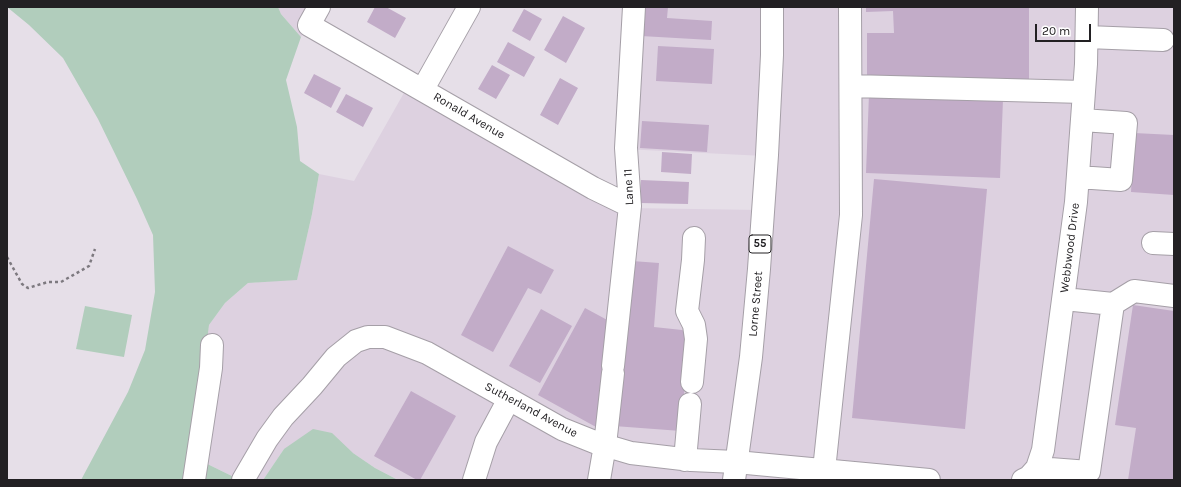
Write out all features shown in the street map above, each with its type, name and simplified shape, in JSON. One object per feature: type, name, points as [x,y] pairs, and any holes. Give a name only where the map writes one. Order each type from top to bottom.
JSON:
[{"type":"street","points":[[423,89],[469,7]]},
{"type":"street","name":"Lane 11","points":[[599,480],[605,445],[630,206],[626,148],[634,7]]},
{"type":"street","name":"Lorne Street","points":[[735,471],[751,357],[759,269],[772,55],[772,7]]},
{"type":"street","points":[[824,470],[851,215],[850,7]]},
{"type":"street","name":"Webbwood Drive","points":[[1030,474],[1043,450],[1076,202],[1084,92],[1087,7]]},
{"type":"street","name":"Ronald Avenue","points":[[314,16],[423,89],[593,188],[630,206]]},
{"type":"street","points":[[1087,37],[1163,40]]},
{"type":"street","points":[[851,86],[1084,92]]},
{"type":"street","points":[[1078,177],[1121,180],[1126,123],[1082,120]]},
{"type":"street","points":[[692,382],[696,339],[694,325],[687,311],[694,238]]},
{"type":"street","points":[[1064,299],[1114,304],[1134,290],[1174,296]]},
{"type":"street","points":[[1030,474],[1093,476],[1114,304]]},
{"type":"street","name":"Sutherland Avenue","points":[[243,480],[266,439],[283,417],[312,386],[336,357],[356,341],[368,338],[385,337],[427,353],[562,429],[631,453],[685,460],[735,471]]},
{"type":"street","points":[[194,480],[211,368],[212,345]]},
{"type":"street","points":[[474,480],[486,442],[509,399]]},
{"type":"street","points":[[685,460],[690,404]]},
{"type":"street","points":[[735,471],[824,470],[929,480]]},
{"type":"path","points":[[7,257],[22,284],[28,288],[48,282],[61,282],[89,266],[95,249]]},
{"type":"shaded area","points":[[278,7],[318,7],[301,37],[281,14]]},
{"type":"shaded area","points":[[632,7],[1174,7],[1174,480],[398,480],[375,468],[353,453],[284,449],[263,480],[240,480],[193,457],[209,325],[225,303],[248,283],[297,279],[312,214],[319,174],[354,181],[409,84],[628,208],[760,210],[764,156],[624,149]]},
{"type":"green space","points":[[7,7],[278,7],[281,14],[301,37],[286,80],[297,127],[300,161],[319,174],[312,214],[297,280],[248,283],[225,303],[209,325],[193,457],[240,480],[81,480],[128,392],[145,350],[155,292],[153,235],[98,119],[63,58],[29,25]]},
{"type":"green space","points":[[85,306],[132,315],[124,357],[76,349]]},
{"type":"green space","points":[[313,429],[332,433],[353,453],[375,468],[398,480],[263,480],[284,449]]},
{"type":"building","points":[[375,7],[386,7],[406,18],[395,38],[367,22]]},
{"type":"building","points":[[643,7],[668,7],[667,18],[712,21],[711,40],[641,36]]},
{"type":"building","points":[[866,7],[1029,7],[1029,82],[867,82],[867,33],[894,33],[893,11],[866,12]]},
{"type":"building","points":[[524,9],[542,19],[530,41],[512,31]]},
{"type":"building","points":[[563,16],[585,28],[566,63],[544,50]]},
{"type":"building","points":[[508,42],[535,57],[524,77],[497,62]]},
{"type":"building","points":[[658,46],[714,49],[712,84],[656,81]]},
{"type":"building","points":[[492,65],[510,75],[496,99],[478,89]]},
{"type":"building","points":[[314,74],[341,88],[331,108],[304,93]]},
{"type":"building","points":[[560,78],[578,88],[558,125],[540,115]]},
{"type":"building","points":[[346,94],[373,108],[363,127],[336,112]]},
{"type":"building","points":[[869,94],[1003,99],[1000,178],[866,173]]},
{"type":"building","points":[[642,121],[709,125],[707,152],[640,148]]},
{"type":"building","points":[[1134,133],[1174,135],[1174,195],[1131,192]]},
{"type":"building","points":[[662,152],[692,154],[691,174],[661,172]]},
{"type":"building","points":[[874,179],[987,189],[965,429],[852,418]]},
{"type":"building","points":[[641,180],[689,182],[688,204],[640,203]]},
{"type":"building","points":[[508,246],[554,270],[541,294],[528,288],[493,352],[461,335]]},
{"type":"building","points":[[632,261],[659,263],[654,327],[682,330],[687,333],[681,431],[614,426],[596,427],[538,395],[585,308],[611,322]]},
{"type":"building","points":[[1133,305],[1174,311],[1174,480],[1128,480],[1136,428],[1115,425]]},
{"type":"building","points":[[541,309],[572,326],[540,383],[509,366]]},
{"type":"building","points":[[411,391],[456,416],[420,480],[417,480],[374,456]]}]
